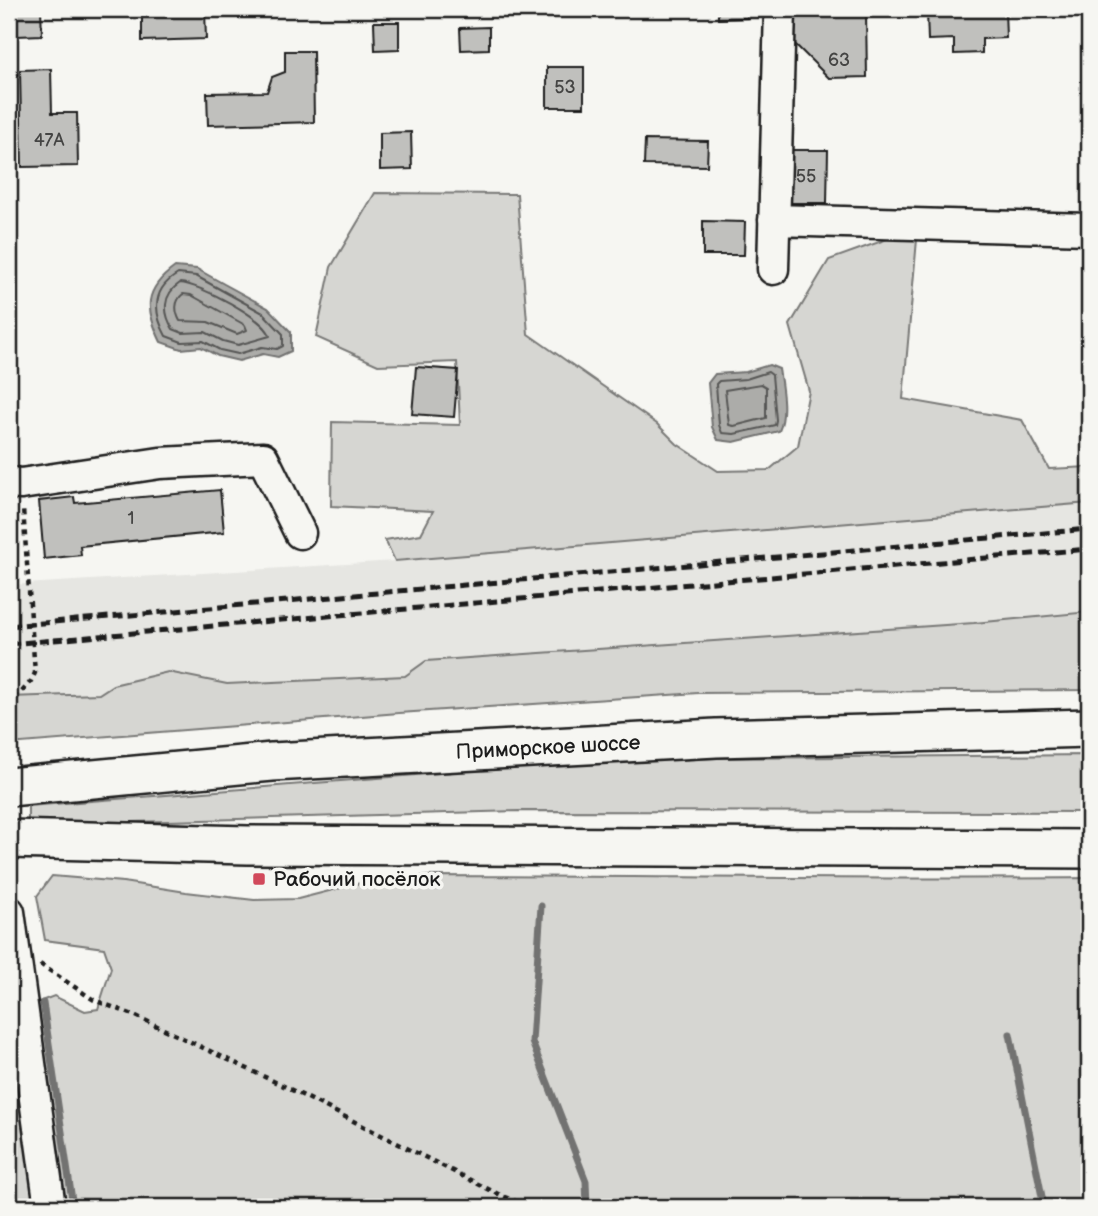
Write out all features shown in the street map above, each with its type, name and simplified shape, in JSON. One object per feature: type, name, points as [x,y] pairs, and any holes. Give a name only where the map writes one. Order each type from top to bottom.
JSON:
[{"type":"main road","name":"Приморское шоссе","points":[[9,788],[285,761],[716,738],[1089,729]]},
{"type":"main road","points":[[9,839],[248,845],[1089,849]]},
{"type":"street","points":[[773,268],[780,9]]},
{"type":"street","points":[[774,220],[1089,229]]},
{"type":"street","points":[[15,484],[160,463],[263,458],[300,533]]},
{"type":"street","points":[[9,912],[50,1207]]},
{"type":"path","points":[[9,707],[31,681],[34,673],[15,484]]},
{"type":"path","points":[[14,945],[94,1000],[136,1016],[502,1196],[531,1207]]},
{"type":"shaded area","points":[[375,193],[517,194],[528,334],[657,424],[677,444],[718,471],[769,470],[798,446],[809,391],[790,325],[829,260],[918,228],[903,399],[1022,420],[1049,469],[1089,467],[1089,503],[395,561],[385,540],[421,534],[433,511],[331,506],[332,422],[460,425],[457,362],[378,365],[316,337],[331,267]]},
{"type":"shaded area","points":[[1089,486],[1089,612],[974,623],[426,661],[405,676],[227,684],[168,672],[113,685],[100,694],[9,697],[9,585],[395,561],[437,520]]},
{"type":"shaded area","points":[[1089,612],[1089,690],[698,693],[399,713],[9,744],[9,697],[99,694],[113,685],[168,672],[227,684],[405,676],[426,661],[974,623]]},
{"type":"shaded area","points":[[1089,755],[1089,812],[519,811],[28,825],[28,806],[516,767],[717,758]]},
{"type":"shaded area","points":[[52,876],[123,882],[254,900],[298,899],[376,879],[416,876],[1089,878],[1089,1207],[64,1207],[36,1003],[54,996],[85,1011],[98,1009],[111,968],[104,948],[45,940],[37,896]]},
{"type":"shaded area","points":[[9,974],[40,1207],[9,1207]]},
{"type":"water","points":[[175,267],[197,269],[268,308],[291,332],[291,351],[278,357],[263,354],[239,361],[218,356],[201,347],[181,349],[161,342],[152,320],[150,301],[157,284]]},
{"type":"water","points":[[769,365],[779,369],[783,409],[779,431],[734,442],[718,440],[712,427],[708,383],[715,374],[746,372]]},
{"type":"building","points":[[16,9],[41,9],[42,35],[17,36]]},
{"type":"building","points":[[718,9],[747,9],[747,18],[718,19]]},
{"type":"building","points":[[953,9],[1005,10],[1006,38],[982,39],[982,53],[954,54],[954,39],[928,40],[927,12]]},
{"type":"building","points":[[205,11],[206,39],[142,41],[142,12]]},
{"type":"building","points":[[866,14],[867,77],[829,78],[794,43],[794,15]]},
{"type":"building","points":[[374,22],[399,22],[399,49],[375,50]]},
{"type":"building","points":[[489,27],[489,49],[461,50],[460,28]]},
{"type":"building","points":[[285,51],[313,51],[314,122],[208,125],[207,93],[267,92],[272,77],[285,72]]},
{"type":"building","points":[[547,67],[584,67],[584,107],[547,107]]},
{"type":"building","points":[[51,69],[52,113],[77,113],[78,166],[22,167],[20,70]]},
{"type":"building","points":[[411,132],[412,169],[380,170],[380,133]]},
{"type":"building","points":[[645,140],[708,141],[707,166],[644,165]]},
{"type":"building","points":[[786,150],[828,150],[827,203],[785,203]]},
{"type":"building","points":[[703,221],[745,222],[744,255],[703,255]]},
{"type":"building","points":[[416,367],[458,370],[454,417],[412,414]]},
{"type":"building","points":[[220,490],[224,532],[80,546],[81,555],[44,559],[39,501],[74,497],[75,503]]},
{"type":"waterway","points":[[541,906],[532,1042],[586,1181],[587,1207]]},
{"type":"waterway","points":[[43,1003],[73,1207]]},
{"type":"waterway","points":[[1010,1034],[1044,1207]]},
{"type":"railway","points":[[9,626],[1089,529]]},
{"type":"railway","points":[[9,644],[1089,549]]},
{"type":"place","name":"Рабочий посёлок","points":[[259,879]]}]
